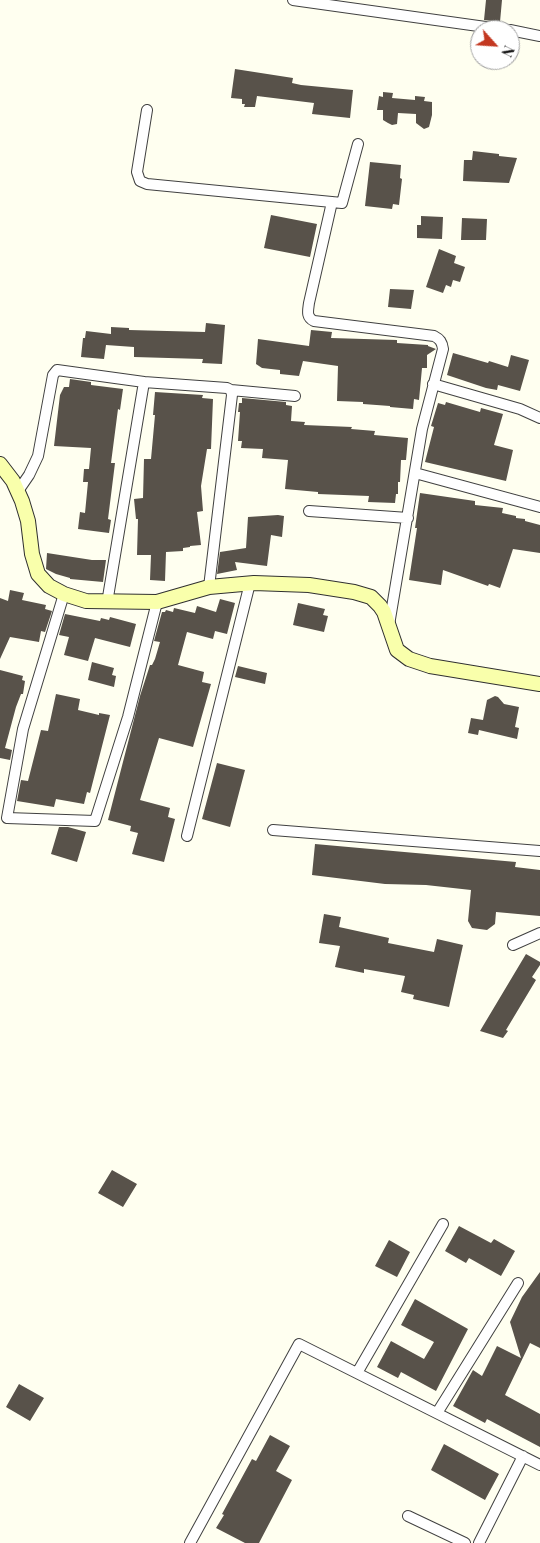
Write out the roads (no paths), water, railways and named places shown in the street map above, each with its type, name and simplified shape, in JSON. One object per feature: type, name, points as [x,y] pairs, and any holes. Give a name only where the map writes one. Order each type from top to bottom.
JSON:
[{"type":"street","points":[[294,0],[470,25]]},
{"type":"street","points":[[520,32],[540,36]]},
{"type":"street","points":[[147,110],[137,172],[138,179],[143,183],[152,185],[342,203],[358,144]]},
{"type":"street","points":[[332,202],[309,303],[308,316],[314,321],[434,336],[439,339],[443,349],[422,429],[389,627]]},
{"type":"street","points":[[18,491],[30,475],[38,456],[55,372],[62,370],[144,382],[227,388],[231,390],[295,396]]},
{"type":"street","points":[[107,603],[144,382]]},
{"type":"street","points":[[433,384],[520,409],[540,418]]},
{"type":"street","points":[[209,587],[232,395],[231,390]]},
{"type":"street","points":[[0,464],[13,481],[26,511],[32,554],[38,574],[49,586],[64,594],[86,601],[107,603],[157,602],[209,587],[250,583],[309,585],[365,595],[380,606],[397,650],[409,659],[430,666],[540,684]]},
{"type":"street","points":[[415,473],[540,507]]},
{"type":"street","points":[[309,511],[408,518]]},
{"type":"street","points":[[187,836],[250,583]]},
{"type":"street","points":[[64,594],[24,729],[7,818],[95,821],[128,717],[157,602]]},
{"type":"street","points":[[274,830],[540,850]]},
{"type":"street","points":[[513,945],[540,934]]},
{"type":"street","points":[[357,1373],[443,1224]]},
{"type":"street","points":[[437,1413],[518,1283]]},
{"type":"street","points":[[190,1543],[299,1344],[540,1465]]},
{"type":"street","points":[[479,1543],[523,1456]]},
{"type":"street","points":[[408,1516],[464,1543]]}]
